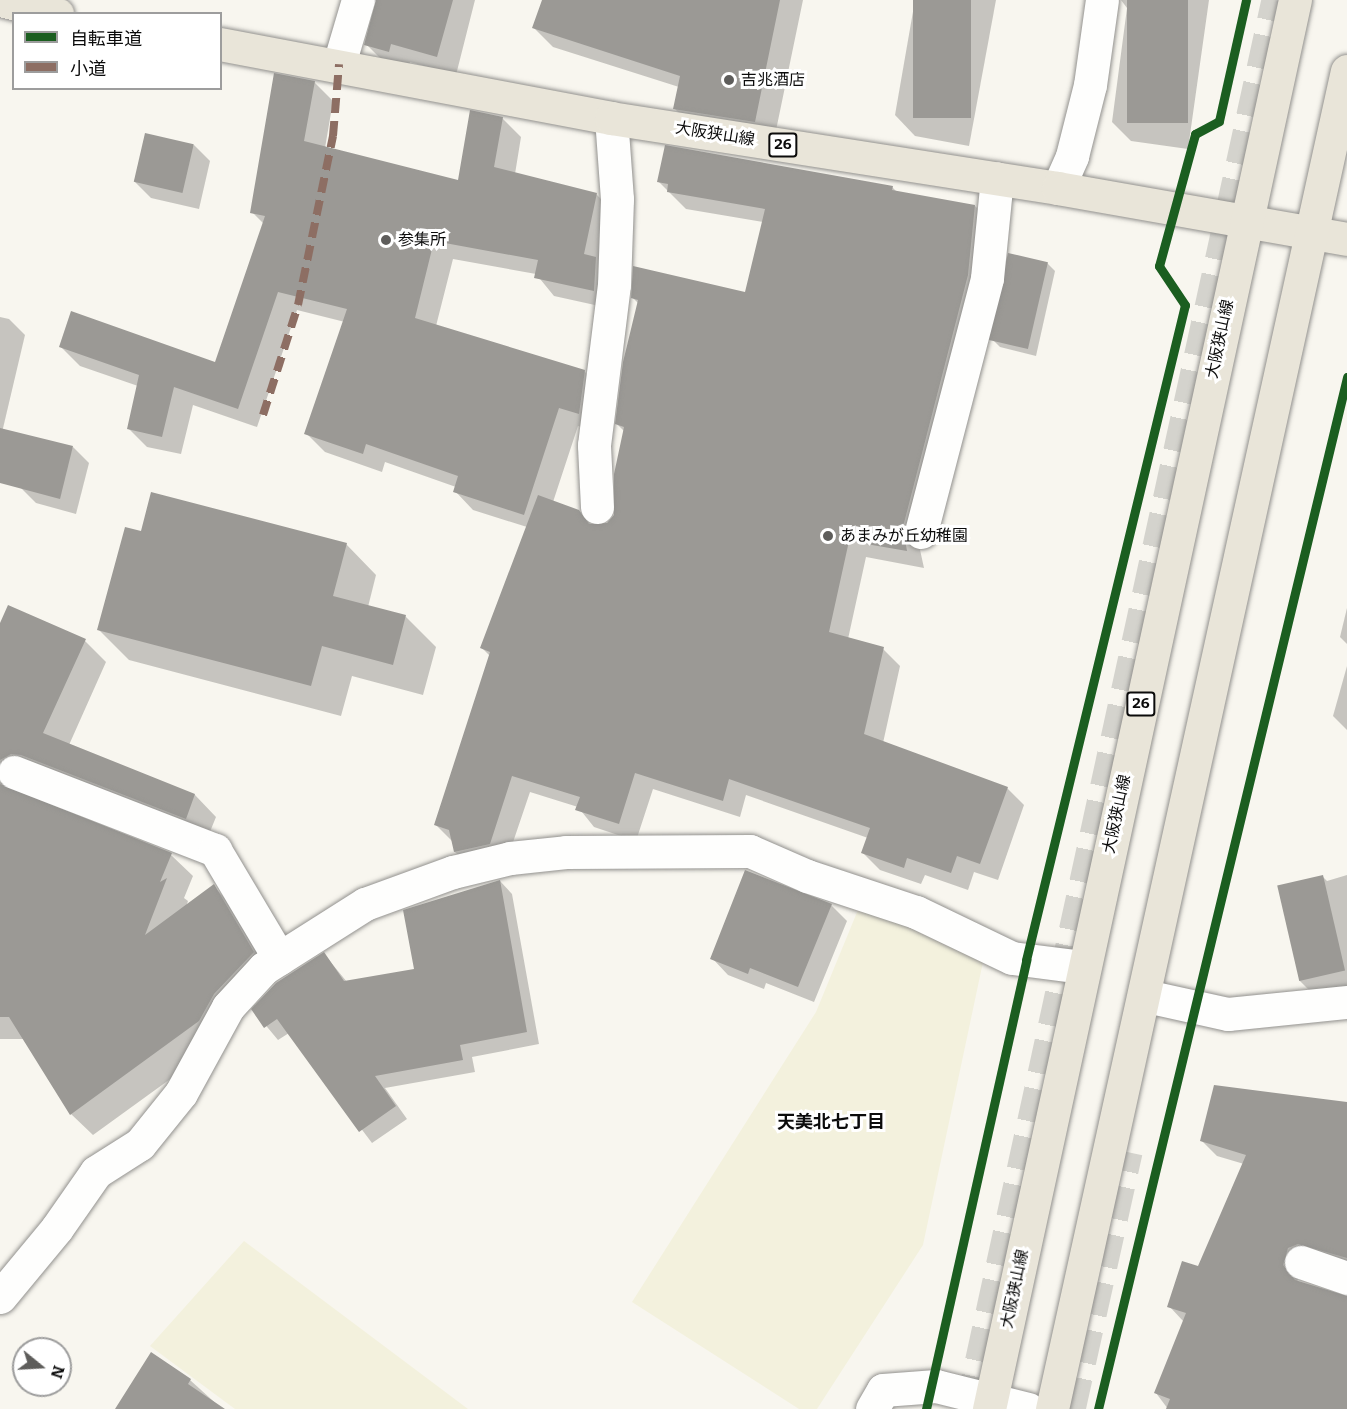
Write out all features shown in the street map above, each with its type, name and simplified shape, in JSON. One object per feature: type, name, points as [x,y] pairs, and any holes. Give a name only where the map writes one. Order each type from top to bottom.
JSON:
[{"type":"main road","points":[[0,0],[49,12]]},
{"type":"main road","name":"大阪狭山線","points":[[991,1404],[1083,967],[1295,0]]},
{"type":"main road","name":"大阪狭山線","points":[[222,44],[339,64],[611,118],[1058,188],[1347,239]]},
{"type":"main road","points":[[1052,1409],[1146,996],[1347,71]]},
{"type":"street","points":[[339,64],[358,0]]},
{"type":"street","points":[[1058,188],[1072,156],[1090,85],[1102,0]]},
{"type":"street","points":[[597,507],[594,445],[614,285],[617,199],[611,118]]},
{"type":"street","points":[[921,532],[987,278],[997,178]]},
{"type":"street","points":[[14,772],[215,850],[279,958]]},
{"type":"street","points":[[0,1297],[57,1228],[96,1172],[140,1144],[181,1093],[228,1007],[264,968],[365,904],[453,872],[510,858],[566,852],[750,851],[807,876],[916,912],[1012,958],[1083,967]]},
{"type":"street","points":[[1146,996],[1228,1014],[1347,1002]]},
{"type":"street","points":[[1301,1262],[1347,1278]]},
{"type":"street","points":[[872,1409],[883,1390],[936,1386],[991,1404],[1028,1409]]},
{"type":"shaded area","points":[[860,905],[983,962],[923,1245],[817,1409],[799,1409],[632,1302],[816,1012]]},
{"type":"shaded area","points":[[244,1241],[468,1409],[235,1409],[150,1346]]},
{"type":"building","points":[[376,0],[453,0],[437,57],[391,44],[389,52],[364,45]]},
{"type":"building","points":[[542,0],[780,0],[755,122],[673,109],[680,76],[532,28]]},
{"type":"building","points":[[913,0],[971,0],[971,118],[913,118]]},
{"type":"building","points":[[1127,0],[1188,0],[1188,123],[1127,123]]},
{"type":"building","points":[[274,73],[315,81],[304,141],[458,180],[470,110],[503,117],[494,167],[597,193],[584,254],[596,257],[594,291],[534,278],[538,260],[434,241],[415,318],[585,370],[579,414],[559,408],[524,515],[453,492],[458,476],[366,444],[363,454],[304,434],[347,309],[278,292],[238,409],[174,387],[162,437],[127,429],[139,375],[59,347],[71,311],[215,362],[265,216],[250,213]]},
{"type":"building","points":[[145,133],[194,144],[182,193],[134,182]]},
{"type":"building","points":[[665,145],[893,186],[892,190],[975,205],[968,275],[903,527],[907,551],[849,541],[829,632],[884,647],[864,734],[1008,787],[980,864],[957,856],[951,873],[907,858],[904,868],[861,853],[870,828],[729,779],[723,801],[635,773],[619,824],[575,810],[580,797],[512,776],[490,844],[454,852],[449,830],[434,825],[490,652],[480,648],[538,495],[579,510],[589,524],[607,523],[614,515],[614,474],[624,427],[615,424],[623,362],[638,300],[631,298],[633,266],[745,292],[765,209],[667,192],[668,184],[657,182]]},
{"type":"building","points":[[1008,253],[1048,262],[1028,349],[988,340]]},
{"type":"building","points":[[0,428],[73,446],[60,499],[0,483]]},
{"type":"building","points":[[151,492],[347,543],[333,596],[406,615],[393,665],[322,646],[311,686],[97,630],[125,527],[141,531]]},
{"type":"building","points":[[8,605],[86,639],[43,733],[195,794],[186,819],[21,755],[11,754],[0,760],[0,623]]},
{"type":"building","points":[[0,784],[172,853],[160,882],[167,878],[145,935],[214,884],[254,952],[214,994],[199,1021],[70,1115],[9,1017],[0,1017]]},
{"type":"building","points":[[745,870],[832,904],[798,987],[750,968],[748,974],[710,959]]},
{"type":"building","points":[[1323,875],[1345,970],[1299,981],[1277,886]]},
{"type":"building","points":[[500,880],[527,1032],[460,1045],[463,1060],[375,1076],[396,1106],[359,1132],[277,1019],[264,1028],[251,1009],[276,983],[324,952],[344,981],[414,969],[403,910]]},
{"type":"building","points":[[1214,1085],[1347,1102],[1347,1258],[1298,1244],[1288,1248],[1283,1265],[1295,1280],[1347,1296],[1347,1409],[1166,1409],[1170,1399],[1154,1393],[1186,1313],[1167,1307],[1182,1261],[1198,1266],[1246,1155],[1200,1141]]},
{"type":"building","points":[[151,1352],[191,1379],[188,1384],[225,1409],[115,1409]]},
{"type":"tunnel","points":[[971,1409],[1278,0]]},
{"type":"tunnel","points":[[1069,1409],[1126,1151]]},
{"type":"marked path","points":[[263,415],[298,305],[333,136],[339,64]]},
{"type":"cycle path","points":[[926,1409],[1026,960],[1185,305],[1159,266],[1195,134],[1219,121],[1246,0]]},
{"type":"cycle path","points":[[1098,1409],[1347,377]]},
{"type":"place","name":"吉兆酒店","points":[[729,80]]},
{"type":"place","name":"参集所","points":[[386,240]]},
{"type":"place","name":"あまみが丘幼稚園","points":[[828,536]]},
{"type":"district","name":"天美北七丁目","points":[[831,1122]]}]
